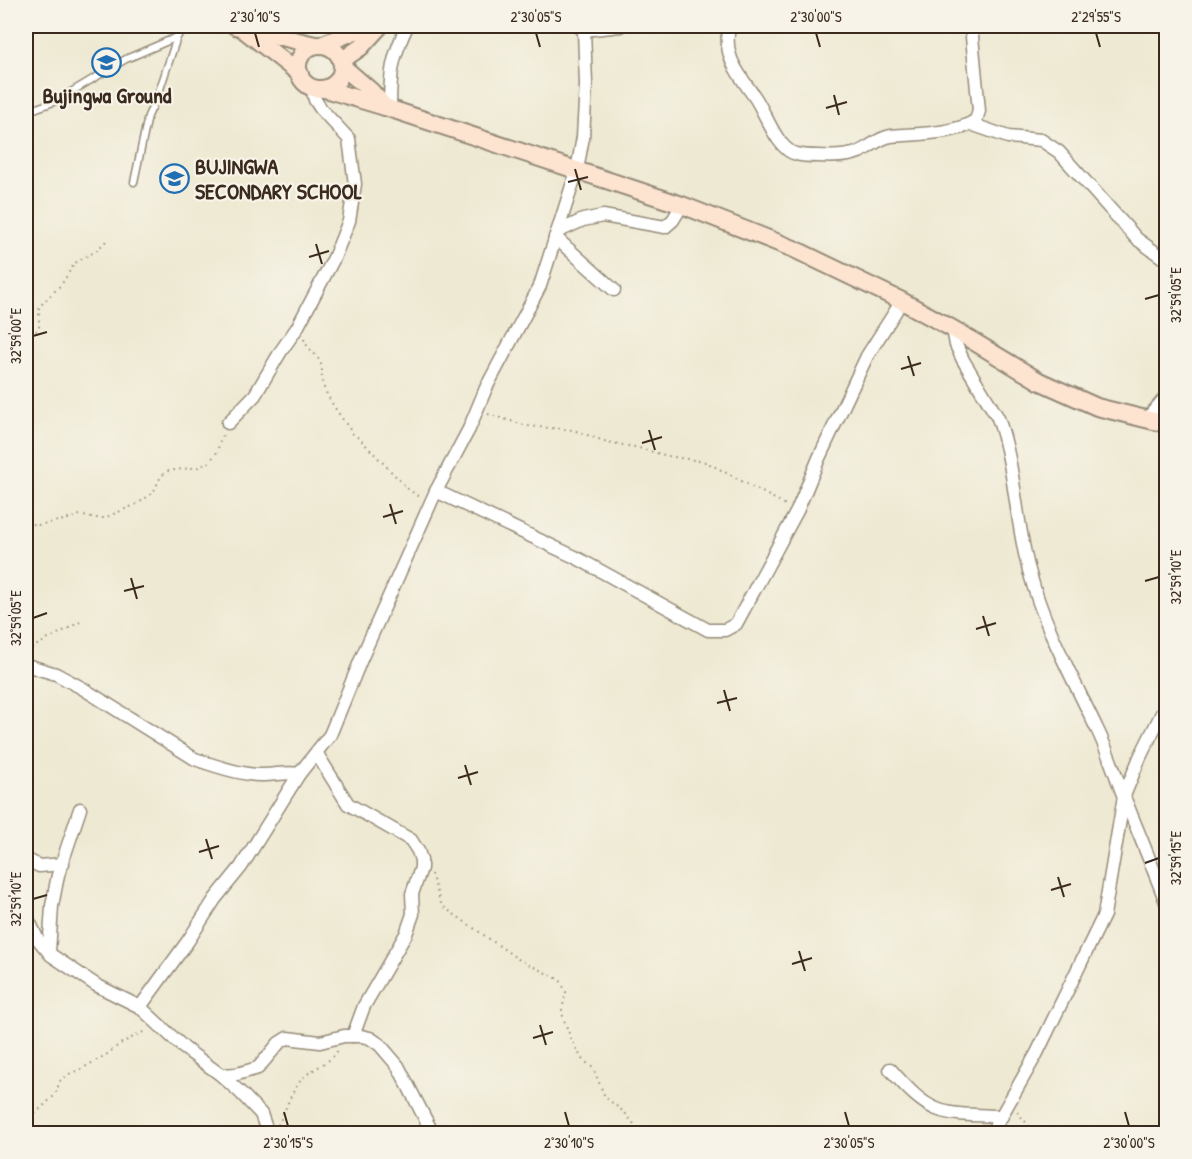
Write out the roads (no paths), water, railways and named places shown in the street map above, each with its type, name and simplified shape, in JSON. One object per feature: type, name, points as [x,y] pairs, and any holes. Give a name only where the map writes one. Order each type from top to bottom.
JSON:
[{"type":"main road","points":[[300,74],[299,62],[305,51],[367,26]]},
{"type":"main road","points":[[319,88],[331,87],[339,78],[342,64],[380,26]]},
{"type":"main road","points":[[238,27],[334,50],[342,64],[387,107]]},
{"type":"main road","points":[[238,27],[300,74],[307,84],[387,107],[682,205],[794,249],[953,328],[1039,381],[1097,407],[1167,424]]},
{"type":"street","points":[[387,107],[395,52],[407,26]]},
{"type":"street","points":[[140,1008],[215,899],[247,857],[299,774],[330,735],[436,491],[470,429],[476,409],[540,286],[577,170],[583,137],[586,84],[581,28],[620,26]]},
{"type":"street","points":[[729,26],[726,42],[728,54],[736,71],[760,104],[776,138],[794,154],[843,156],[860,152],[882,138],[962,128],[976,120],[979,111],[971,26]]},
{"type":"street","points":[[228,423],[255,395],[304,316],[330,266],[349,221],[355,184],[349,139],[315,100],[319,88]]},
{"type":"street","points":[[971,124],[1008,137],[1037,139],[1045,142],[1059,152],[1137,239],[1167,260]]},
{"type":"street","points":[[556,235],[583,220],[603,216],[664,227],[673,220],[682,205]]},
{"type":"street","points":[[556,235],[614,290]]},
{"type":"street","points":[[436,491],[577,558],[708,630],[724,630],[736,624],[797,511],[867,356],[902,301]]},
{"type":"street","points":[[953,328],[956,345],[1002,429],[1028,565],[1047,623],[1098,730],[1167,902]]},
{"type":"street","points":[[1147,419],[1167,397]]},
{"type":"street","points":[[26,665],[56,674],[82,688],[195,759],[256,776],[289,772],[299,774]]},
{"type":"street","points":[[991,1134],[1037,1053],[1104,915],[1124,796],[1140,757],[1167,705]]},
{"type":"street","points":[[317,754],[348,804],[411,840],[421,860],[421,868],[412,894],[412,914],[406,934],[348,1036]]},
{"type":"street","points":[[49,952],[52,906],[58,875],[80,809]]},
{"type":"street","points":[[26,859],[39,866],[63,864]]},
{"type":"street","points":[[1153,867],[1167,877]]},
{"type":"street","points":[[26,915],[38,938],[49,952],[96,984],[140,1008],[184,1048],[221,1075],[261,1114],[272,1131]]},
{"type":"street","points":[[221,1075],[237,1074],[258,1068],[279,1043],[287,1038],[320,1042],[348,1036],[370,1038],[398,1066],[433,1134]]},
{"type":"street","points":[[890,1069],[928,1106],[939,1111],[953,1114],[1002,1116]]},
{"type":"lane","points":[[134,182],[143,133],[177,37],[185,26]]},
{"type":"lane","points":[[26,112],[56,101],[126,59],[177,37]]},
{"type":"place","name":"Bujingwa Ground","points":[[107,63]]},
{"type":"place","name":"BUJINGWA SECONDARY SCHOOL","points":[[174,179]]}]
